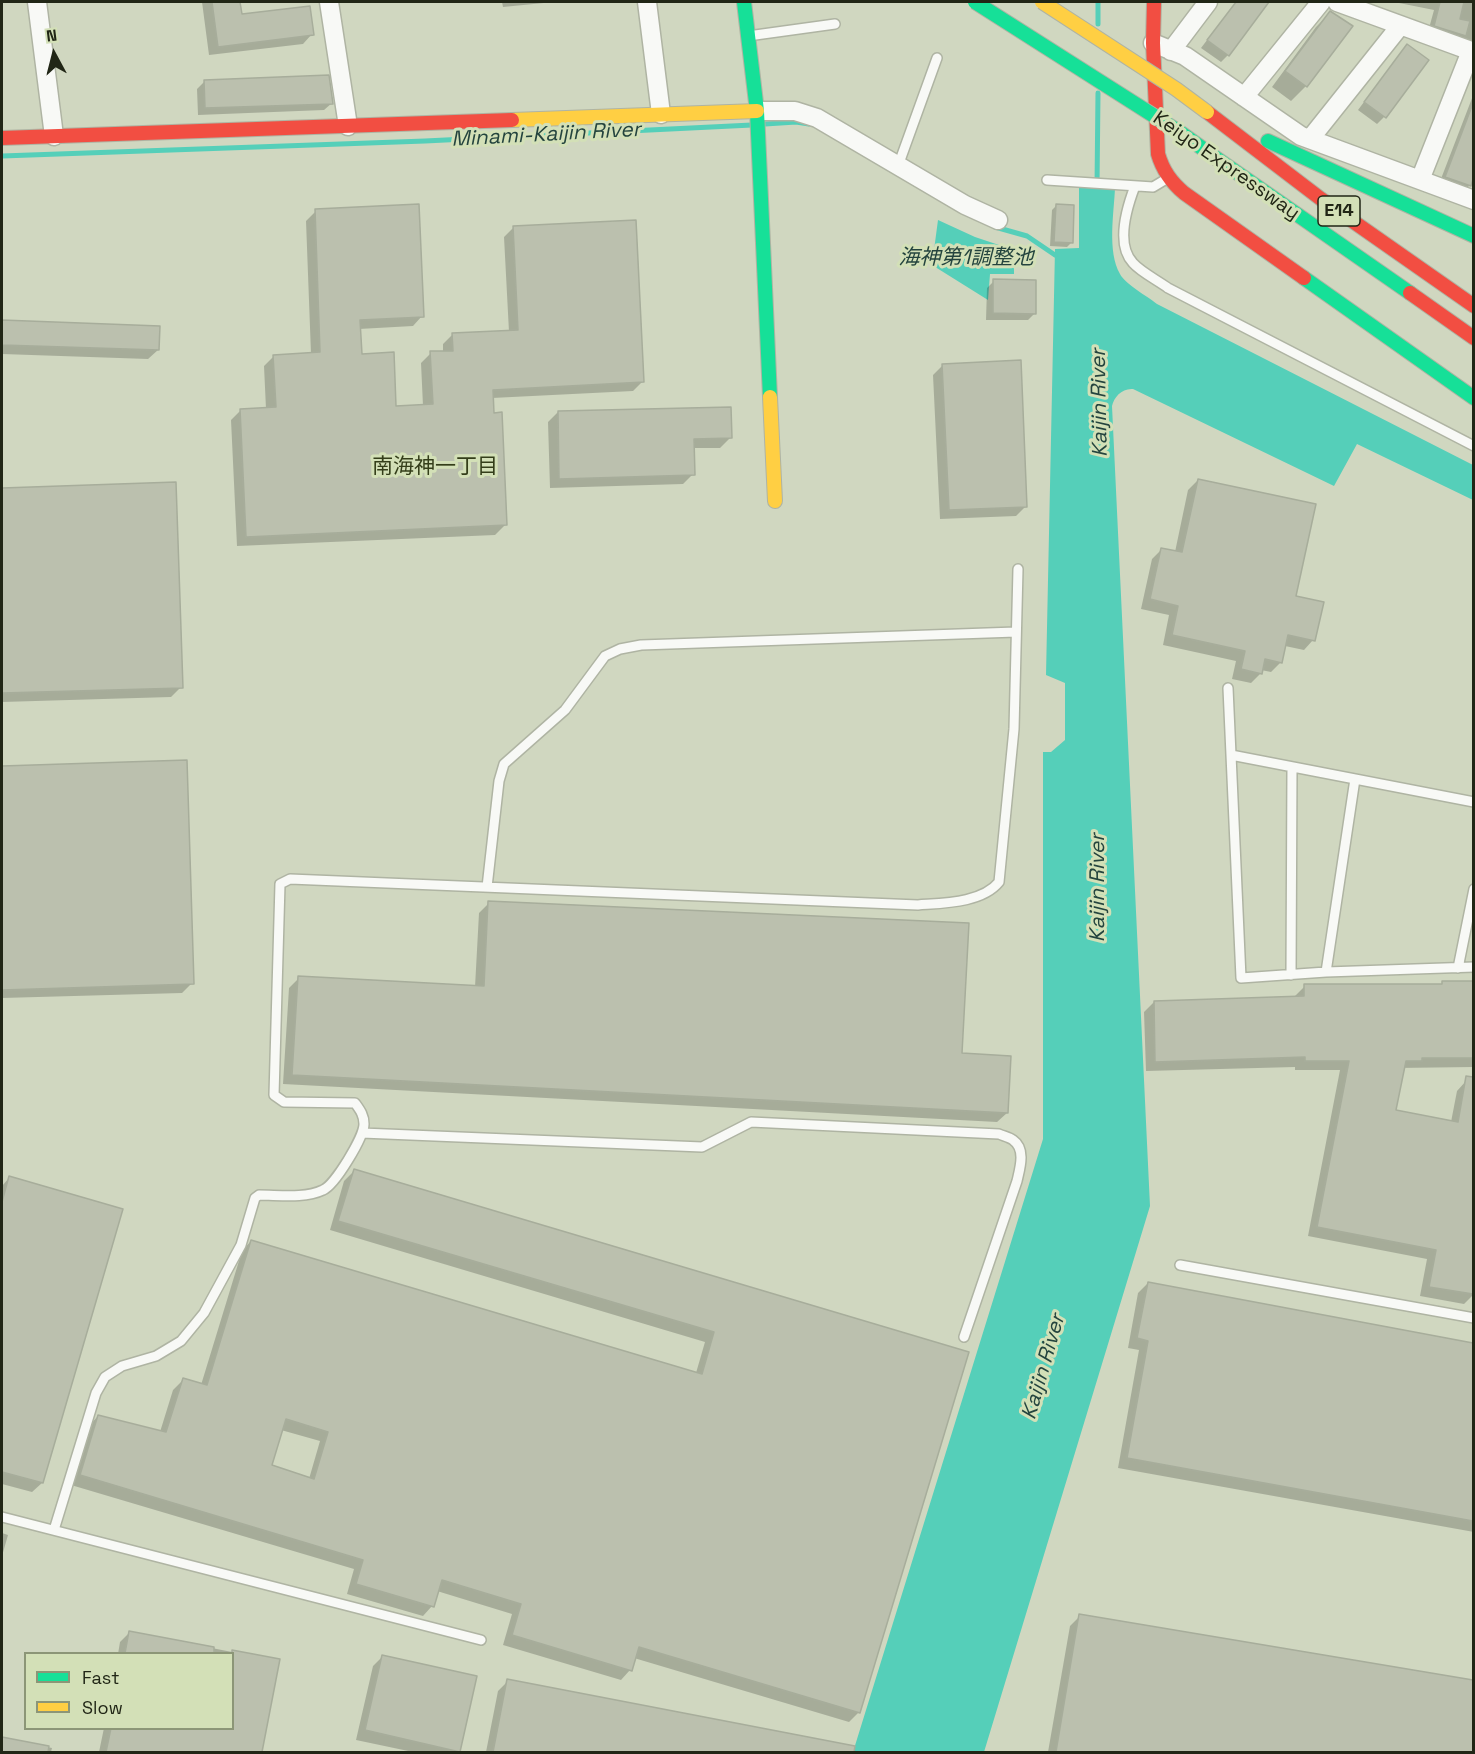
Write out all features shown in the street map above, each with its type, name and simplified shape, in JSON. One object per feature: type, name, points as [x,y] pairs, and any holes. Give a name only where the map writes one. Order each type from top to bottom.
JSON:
[{"type":"main road","points":[[744,2],[757,111],[775,501]]},
{"type":"main road","name":"Keiyo Expressway","points":[[975,2],[1181,133],[1473,338]]},
{"type":"main road","name":"Keiyo Expressway","points":[[1042,2],[1176,89],[1322,199],[1473,306]]},
{"type":"main road","points":[[1154,2],[1153,43],[1158,154],[1163,171],[1168,178],[1199,204],[1473,398]]},
{"type":"main road","points":[[2,138],[757,111]]},
{"type":"main road","points":[[1207,112],[1473,236]]},
{"type":"street","points":[[37,2],[54,136]]},
{"type":"street","points":[[329,2],[348,126]]},
{"type":"street","points":[[647,2],[661,114]]},
{"type":"street","points":[[1171,51],[1208,2]]},
{"type":"street","points":[[1244,97],[1322,2]]},
{"type":"street","points":[[1337,2],[1472,52],[1420,180]]},
{"type":"street","points":[[1310,139],[1400,26]]},
{"type":"street","points":[[1153,43],[1185,56],[1301,136],[1473,200]]},
{"type":"street","points":[[757,111],[795,111],[817,118],[965,205],[998,220]]},
{"type":"lane","points":[[748,36],[835,24]]},
{"type":"lane","points":[[898,166],[937,58]]},
{"type":"lane","points":[[1047,180],[1152,187],[1168,178]]},
{"type":"lane","points":[[1135,186],[1126,212],[1124,247],[1132,263],[1168,288],[1473,446]]},
{"type":"lane","points":[[54,1530],[96,1393],[105,1377],[122,1366],[156,1356],[181,1341],[204,1313],[241,1245],[255,1198],[259,1195],[305,1195],[326,1190],[352,1155],[362,1133],[363,1113],[355,1103],[284,1102],[274,1095],[280,884],[290,879],[918,905],[946,903],[983,896],[999,882],[1014,729],[1018,569]]},
{"type":"lane","points":[[487,887],[499,781],[504,764],[565,710],[605,656],[620,649],[641,645],[1016,632]]},
{"type":"lane","points":[[1227,688],[1241,978],[1326,972],[1473,967]]},
{"type":"lane","points":[[1231,755],[1473,802]]},
{"type":"lane","points":[[1291,975],[1292,767]]},
{"type":"lane","points":[[1326,972],[1355,779]]},
{"type":"lane","points":[[1458,968],[1473,889]]},
{"type":"lane","points":[[362,1133],[702,1147],[751,1122],[999,1134],[1014,1140],[1020,1150],[1022,1161],[964,1337]]},
{"type":"lane","points":[[1180,1264],[1473,1318]]},
{"type":"lane","points":[[2,1517],[481,1640]]},
{"type":"water","points":[[1079,186],[1115,188],[1112,243],[1116,265],[1120,274],[1131,286],[1157,304],[1473,465],[1473,500],[1357,444],[1334,486],[1133,389],[1122,392],[1115,399],[1112,406],[1150,1206],[984,1752],[853,1752],[1043,1139],[1043,752],[1051,752],[1065,740],[1065,683],[1046,675],[1055,249],[1079,248]]},
{"type":"water","name":"海神第1調整池","points":[[938,220],[975,237],[1014,250],[1014,274],[990,274],[988,300],[932,265]]},
{"type":"building","points":[[212,2],[240,2],[242,14],[310,6],[314,35],[218,47]]},
{"type":"building","points":[[1236,2],[1269,2],[1229,56],[1207,40]]},
{"type":"building","points":[[1440,2],[1464,2],[1460,19],[1470,21],[1466,36],[1434,26]]},
{"type":"building","points":[[1330,11],[1353,26],[1307,87],[1285,71]]},
{"type":"building","points":[[1407,44],[1429,60],[1386,118],[1364,102]]},
{"type":"building","points":[[329,75],[333,104],[205,108],[204,80]]},
{"type":"building","points":[[1472,106],[1473,179],[1471,186],[1445,177]]},
{"type":"building","points":[[419,204],[424,317],[360,320],[362,354],[394,352],[396,406],[433,404],[430,351],[453,351],[452,333],[518,330],[513,226],[636,220],[644,382],[493,390],[494,413],[502,412],[507,525],[246,537],[240,409],[276,407],[273,355],[320,352],[315,209]]},
{"type":"building","points":[[1056,204],[1074,205],[1073,243],[1054,242]]},
{"type":"building","points":[[993,279],[1036,280],[1036,314],[993,313]]},
{"type":"building","points":[[2,320],[160,326],[159,350],[2,345]]},
{"type":"building","points":[[1021,360],[1027,507],[949,510],[942,364]]},
{"type":"building","points":[[731,407],[732,438],[694,439],[695,475],[559,479],[558,411]]},
{"type":"building","points":[[1198,479],[1316,504],[1296,596],[1324,602],[1315,641],[1288,635],[1282,663],[1265,659],[1262,674],[1241,669],[1245,651],[1172,635],[1178,606],[1150,599],[1161,548],[1182,552]]},
{"type":"building","points":[[176,482],[183,688],[2,693],[2,488]]},
{"type":"building","points":[[187,760],[194,984],[2,990],[2,766]]},
{"type":"building","points":[[488,901],[969,923],[962,1053],[1011,1056],[1008,1113],[292,1075],[298,976],[484,986]]},
{"type":"building","points":[[1442,981],[1473,981],[1473,1058],[1422,1058],[1422,1061],[1406,1061],[1396,1110],[1458,1122],[1466,1076],[1473,1077],[1473,1294],[1429,1287],[1436,1250],[1317,1227],[1349,1061],[1305,1061],[1305,1057],[1155,1062],[1154,1001],[1304,996],[1304,984],[1442,984]]},
{"type":"building","points":[[354,1169],[969,1352],[860,1713],[639,1647],[632,1671],[512,1635],[521,1604],[442,1580],[434,1607],[356,1584],[363,1560],[80,1475],[98,1415],[166,1432],[183,1378],[207,1385],[251,1240],[702,1374],[714,1332],[338,1221]],"holes":[[[286,1419],[328,1432],[314,1479],[272,1465]]]},
{"type":"building","points":[[9,1176],[123,1209],[43,1483],[2,1472],[2,1202]]},
{"type":"building","points":[[1148,1282],[1473,1343],[1473,1521],[1127,1458],[1148,1341],[1137,1338]]},
{"type":"building","points":[[1079,1614],[1473,1680],[1473,1752],[1056,1752]]},
{"type":"building","points":[[129,1631],[214,1647],[214,1652],[125,1652]]},
{"type":"building","points":[[232,1650],[280,1659],[262,1752],[106,1752],[111,1730],[234,1730],[234,1652]]},
{"type":"building","points":[[382,1655],[477,1676],[460,1752],[365,1730]]},
{"type":"building","points":[[507,1679],[855,1746],[854,1752],[493,1752]]},
{"type":"building","points":[[2,1737],[49,1746],[48,1752],[2,1752]]},
{"type":"waterway","name":"Kaijin River","points":[[1098,2],[1098,24]]},
{"type":"waterway","name":"Kaijin River","points":[[1097,186],[1098,93]]},
{"type":"waterway","name":"Minami-Kaijin River","points":[[765,124],[796,122],[809,124]]},
{"type":"waterway","name":"Minami-Kaijin River","points":[[2,156],[425,141],[752,125]]},
{"type":"waterway","name":"Minami-Kaijin River","points":[[995,227],[1027,236],[1055,255]]},
{"type":"traffic: fast","points":[[744,2],[757,111],[770,397]]},
{"type":"traffic: fast","points":[[975,2],[1181,133],[1213,156]]},
{"type":"traffic: fast","points":[[1268,141],[1474,236]]},
{"type":"traffic: fast","points":[[1213,156],[1410,293]]},
{"type":"traffic: fast","points":[[1304,278],[1474,398]]},
{"type":"traffic: slow","points":[[1042,2],[1176,89],[1207,112]]},
{"type":"traffic: slow","points":[[512,120],[757,111]]},
{"type":"traffic: slow","points":[[770,397],[775,501]]},
{"type":"traffic: jam","points":[[1154,2],[1153,43],[1158,154],[1165,171],[1184,193],[1304,278]]},
{"type":"traffic: jam","points":[[1207,112],[1321,199],[1474,306]]},
{"type":"traffic: jam","points":[[2,138],[512,120]]},
{"type":"traffic: jam","points":[[1410,293],[1474,338]]},
{"type":"district","name":"南海神一丁目","points":[[435,467]]}]
